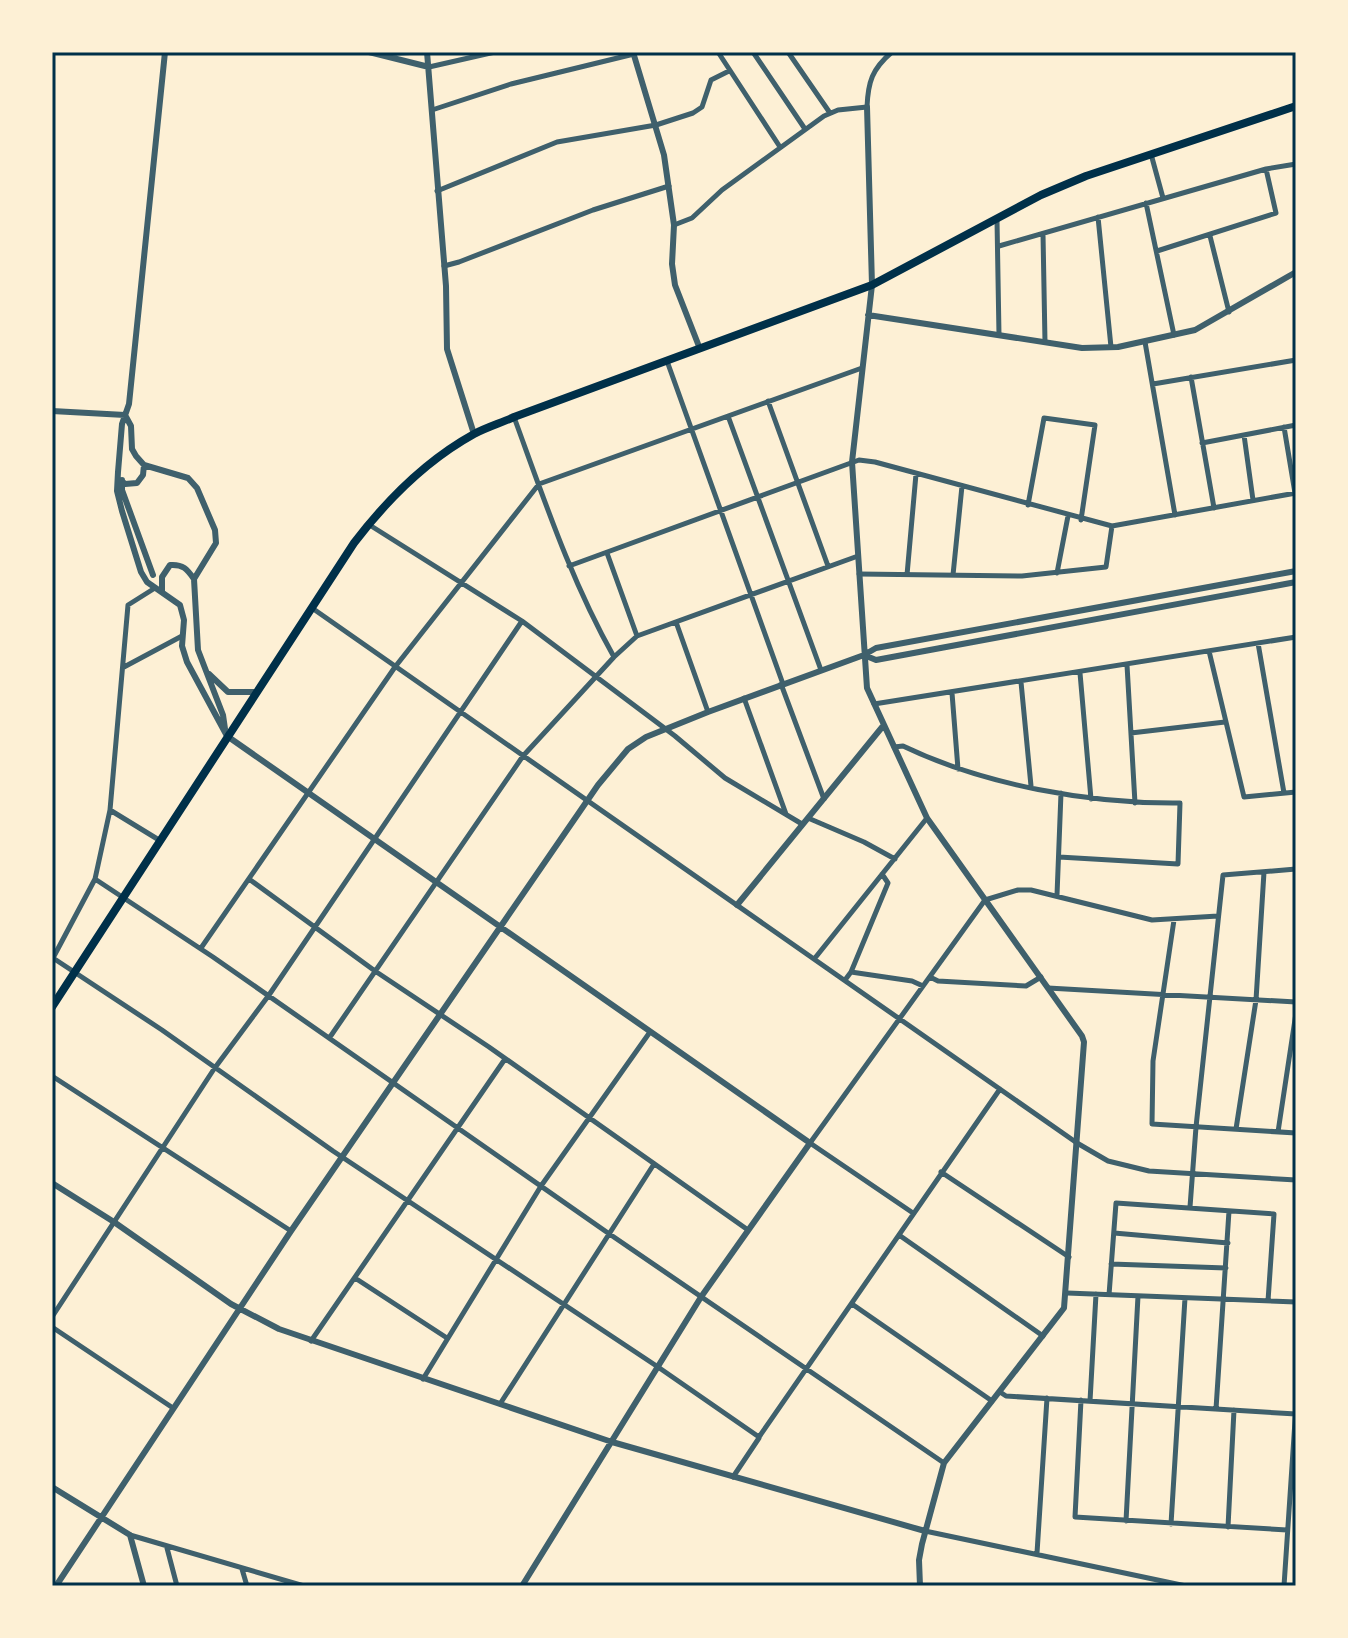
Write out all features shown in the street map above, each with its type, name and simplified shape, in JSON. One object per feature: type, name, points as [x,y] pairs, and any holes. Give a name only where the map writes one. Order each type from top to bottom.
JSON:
[{"type":"main road","points":[[52,1007],[368,524],[429,465],[474,434],[514,417],[872,285],[1041,195],[1086,176],[1296,106]]},
{"type":"street","points":[[165,52],[129,404],[125,415],[117,491],[141,572],[158,590],[180,605],[187,662],[227,736],[913,1213]]},
{"type":"street","points":[[369,52],[410,52]]},
{"type":"street","points":[[427,52],[444,266],[447,349],[474,434]]},
{"type":"street","points":[[379,53],[429,67],[495,52]]},
{"type":"street","points":[[718,52],[780,147]]},
{"type":"street","points":[[753,52],[805,129]]},
{"type":"street","points":[[788,52],[830,113]]},
{"type":"street","points":[[892,52],[875,67],[871,75],[867,107],[872,285],[852,462],[867,688],[927,818],[1084,1042],[1064,1308],[944,1463],[919,1560],[920,1586]]},
{"type":"street","points":[[432,110],[511,84],[633,53],[656,125],[669,186],[674,225],[672,264],[675,285],[700,349]]},
{"type":"street","points":[[437,191],[557,142],[656,125],[693,113],[702,107],[711,80],[729,71]]},
{"type":"street","points":[[674,225],[692,218],[722,190],[830,113],[852,107],[867,107]]},
{"type":"street","points":[[1151,154],[1163,198]]},
{"type":"street","points":[[999,246],[1266,169],[1296,164]]},
{"type":"street","points":[[1157,251],[1276,213],[1266,169]]},
{"type":"street","points":[[444,266],[593,210],[669,186]]},
{"type":"street","points":[[1146,203],[1174,335]]},
{"type":"street","points":[[1098,217],[1111,348]]},
{"type":"street","points":[[997,218],[999,335]]},
{"type":"street","points":[[1043,234],[1045,342]]},
{"type":"street","points":[[1210,236],[1229,312]]},
{"type":"street","points":[[868,315],[1082,348],[1111,348],[1195,330],[1296,272]]},
{"type":"street","points":[[1145,342],[1175,515]]},
{"type":"street","points":[[1153,384],[1296,360]]},
{"type":"street","points":[[667,361],[824,799]]},
{"type":"street","points":[[201,948],[395,667],[539,484],[862,368]]},
{"type":"street","points":[[1191,377],[1214,508]]},
{"type":"street","points":[[768,401],[828,566]]},
{"type":"street","points":[[52,411],[125,415]]},
{"type":"street","points":[[125,415],[131,426],[132,449],[144,465],[188,478],[197,488],[211,518],[216,543],[194,579]]},
{"type":"street","points":[[728,416],[821,670]]},
{"type":"street","points":[[514,417],[569,566],[614,657]]},
{"type":"street","points":[[1028,505],[1044,418],[1095,425],[1081,520]]},
{"type":"street","points":[[1202,443],[1296,425]]},
{"type":"street","points":[[569,566],[859,460],[1112,526],[1296,493],[1284,427]]},
{"type":"street","points":[[1244,435],[1253,500]]},
{"type":"street","points":[[118,472],[125,484],[137,483],[143,475],[144,465]]},
{"type":"street","points":[[907,575],[916,474]]},
{"type":"street","points":[[122,480],[122,490],[153,575]]},
{"type":"street","points":[[953,575],[962,486]]},
{"type":"street","points":[[1057,573],[1068,516]]},
{"type":"street","points":[[368,524],[522,621],[725,778],[786,814],[864,842],[895,859]]},
{"type":"street","points":[[859,574],[1022,576],[1106,567],[1112,526]]},
{"type":"street","points":[[607,553],[637,636]]},
{"type":"street","points":[[330,1037],[523,756],[637,636],[858,556]]},
{"type":"street","points":[[227,736],[223,715],[198,650],[194,579],[187,568],[170,565],[158,590],[128,605],[110,810],[95,879],[53,958],[162,1030],[342,1157],[759,1437]]},
{"type":"street","points":[[56,1586],[392,1081],[587,800],[628,749],[664,728],[876,648],[1296,571]]},
{"type":"street","points":[[864,655],[876,660],[1296,582]]},
{"type":"street","points":[[311,608],[1077,1143],[1108,1161],[1129,1168],[1296,1180]]},
{"type":"street","points":[[52,1317],[214,1069],[269,995],[522,621]]},
{"type":"street","points":[[676,622],[708,712]]},
{"type":"street","points":[[123,668],[182,636]]},
{"type":"street","points":[[874,704],[1296,637]]},
{"type":"street","points":[[1258,643],[1284,793]]},
{"type":"street","points":[[1209,651],[1244,797],[1296,792]]},
{"type":"street","points":[[1127,665],[1135,803]]},
{"type":"street","points":[[204,668],[228,692],[257,692]]},
{"type":"street","points":[[1080,673],[1091,799]]},
{"type":"street","points":[[1021,682],[1031,786]]},
{"type":"street","points":[[952,693],[958,769]]},
{"type":"street","points":[[744,698],[786,814]]},
{"type":"street","points":[[1131,733],[1225,722]]},
{"type":"street","points":[[737,905],[883,726]]},
{"type":"street","points":[[894,747],[903,746],[958,769],[1091,799],[1180,803],[1178,864],[1059,857]]},
{"type":"street","points":[[1057,895],[1061,793]]},
{"type":"street","points":[[110,810],[159,840]]},
{"type":"street","points":[[815,958],[927,818]]},
{"type":"street","points":[[1190,1207],[1223,875],[1296,869]]},
{"type":"street","points":[[1236,1129],[1256,1000],[1264,872]]},
{"type":"street","points":[[845,980],[888,883],[882,874]]},
{"type":"street","points":[[95,879],[201,948],[944,1463]]},
{"type":"street","points":[[249,879],[375,971],[748,1230]]},
{"type":"street","points":[[522,1586],[701,1297],[985,900],[1018,890],[1057,895],[1152,920],[1218,916]]},
{"type":"street","points":[[1174,920],[1153,1061],[1152,1124],[1296,1133]]},
{"type":"street","points":[[851,972],[912,981],[923,986]]},
{"type":"street","points":[[930,977],[938,981],[1026,986],[1041,977]]},
{"type":"street","points":[[1048,988],[1296,1002]]},
{"type":"street","points":[[1278,1132],[1296,1013]]},
{"type":"street","points":[[423,1379],[541,1186],[650,1032]]},
{"type":"street","points":[[311,1341],[505,1059]]},
{"type":"street","points":[[52,1076],[291,1231]]},
{"type":"street","points":[[733,1477],[1000,1089]]},
{"type":"street","points":[[500,1404],[654,1164]]},
{"type":"street","points":[[941,1172],[1069,1257]]},
{"type":"street","points":[[52,1183],[240,1309],[273,1327],[311,1341],[612,1442],[925,1531],[1186,1586]]},
{"type":"street","points":[[1109,1295],[1116,1203],[1274,1214],[1268,1301]]},
{"type":"street","points":[[1216,1409],[1229,1210]]},
{"type":"street","points":[[1114,1233],[1228,1243]]},
{"type":"street","points":[[899,1235],[1043,1336]]},
{"type":"street","points":[[1111,1264],[1226,1268]]},
{"type":"street","points":[[355,1278],[447,1338]]},
{"type":"street","points":[[1067,1293],[1296,1302]]},
{"type":"street","points":[[1090,1401],[1096,1294]]},
{"type":"street","points":[[1126,1521],[1138,1296]]},
{"type":"street","points":[[1171,1524],[1185,1298]]},
{"type":"street","points":[[852,1304],[992,1401]]},
{"type":"street","points":[[52,1327],[173,1408]]},
{"type":"street","points":[[1000,1392],[1006,1396],[1296,1414]]},
{"type":"street","points":[[1037,1553],[1047,1398]]},
{"type":"street","points":[[1081,1400],[1075,1517],[1287,1530]]},
{"type":"street","points":[[1284,1586],[1287,1530],[1293,1499],[1296,1406]]},
{"type":"street","points":[[1228,1527],[1234,1410]]},
{"type":"street","points":[[52,1487],[130,1535],[304,1586]]},
{"type":"street","points":[[130,1535],[144,1586]]},
{"type":"street","points":[[166,1547],[177,1586]]},
{"type":"street","points":[[242,1568],[247,1586]]}]
